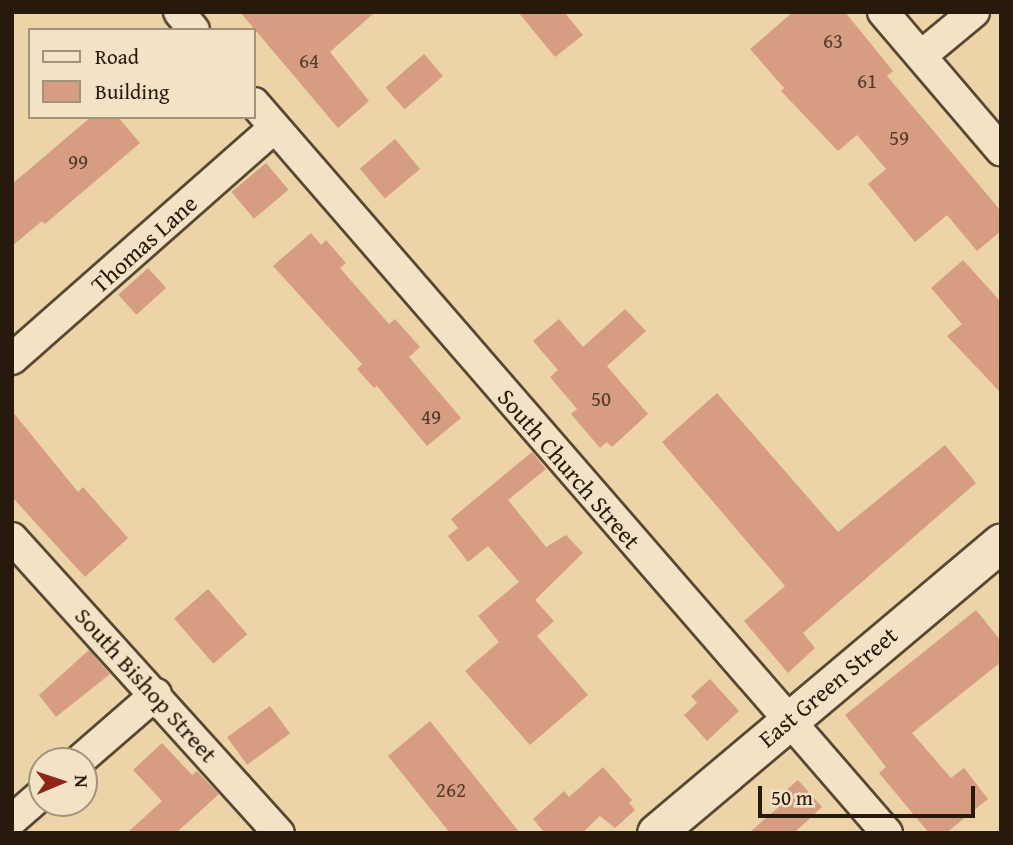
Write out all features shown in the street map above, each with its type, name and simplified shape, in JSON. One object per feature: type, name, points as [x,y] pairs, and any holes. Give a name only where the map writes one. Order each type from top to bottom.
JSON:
[{"type":"street","points":[[179,12],[192,28]]},
{"type":"street","points":[[883,12],[1001,150]]},
{"type":"street","points":[[921,56],[974,12]]},
{"type":"street","name":"South Church Street","points":[[256,106],[887,833]]},
{"type":"street","name":"Thomas Lane","points":[[12,359],[274,128]]},
{"type":"street","name":"South Bishop Street","points":[[12,538],[279,833]]},
{"type":"street","name":"East Green Street","points":[[656,833],[1001,542]]},
{"type":"street","points":[[95,747],[156,694]]},
{"type":"street","points":[[12,820],[28,806]]},
{"type":"building","points":[[240,12],[375,12],[330,52],[369,101],[338,128]]},
{"type":"building","points":[[518,12],[564,12],[583,35],[555,57]]},
{"type":"building","points":[[793,12],[845,12],[893,71],[887,76],[1001,211],[1001,231],[977,251],[947,215],[915,242],[868,184],[886,169],[857,135],[838,151],[781,91],[784,88],[750,49]]},
{"type":"building","points":[[424,54],[443,76],[405,109],[386,87]]},
{"type":"building","points":[[89,119],[120,119],[140,143],[45,224],[42,221],[12,246],[12,184]]},
{"type":"building","points":[[395,139],[420,169],[385,198],[360,169]]},
{"type":"building","points":[[266,163],[288,190],[254,219],[232,192]]},
{"type":"building","points":[[311,233],[321,245],[326,240],[346,263],[340,268],[389,324],[395,319],[420,347],[409,357],[461,418],[427,446],[377,386],[374,388],[357,369],[362,364],[273,266]]},
{"type":"building","points":[[963,260],[1001,302],[1001,393],[947,336],[962,324],[931,288]]},
{"type":"building","points":[[148,268],[166,288],[136,315],[118,295]]},
{"type":"building","points":[[625,309],[646,331],[607,366],[648,414],[612,447],[607,442],[600,448],[571,414],[577,409],[550,377],[558,370],[533,341],[559,319],[583,347]]},
{"type":"building","points":[[717,393],[838,532],[945,445],[976,483],[803,633],[815,648],[788,673],[744,621],[785,586],[662,442]]},
{"type":"building","points":[[12,411],[78,492],[83,487],[128,538],[85,577],[12,497]]},
{"type":"building","points":[[532,452],[546,469],[508,500],[546,547],[566,535],[583,553],[535,600],[554,621],[537,636],[588,695],[530,745],[465,671],[499,642],[478,616],[519,582],[488,546],[468,562],[448,536],[458,528],[451,519]]},
{"type":"building","points":[[208,589],[247,634],[213,664],[174,619]]},
{"type":"building","points":[[976,610],[1001,641],[1001,662],[912,733],[951,778],[964,768],[988,799],[946,833],[929,833],[879,773],[886,767],[845,715]]},
{"type":"building","points":[[89,650],[110,674],[56,717],[39,695]]},
{"type":"building","points":[[710,679],[739,711],[707,741],[684,715],[697,703],[691,696]]},
{"type":"building","points":[[270,706],[290,734],[247,765],[227,737]]},
{"type":"building","points":[[430,721],[520,833],[450,833],[388,756]]},
{"type":"building","points":[[162,743],[192,775],[197,771],[219,794],[176,833],[127,833],[162,801],[133,770]]},
{"type":"building","points":[[603,767],[632,800],[629,803],[635,810],[615,828],[600,816],[582,833],[545,833],[533,819],[564,791],[569,797]]},
{"type":"building","points":[[798,780],[822,807],[794,833],[749,833],[782,804],[777,798]]}]
